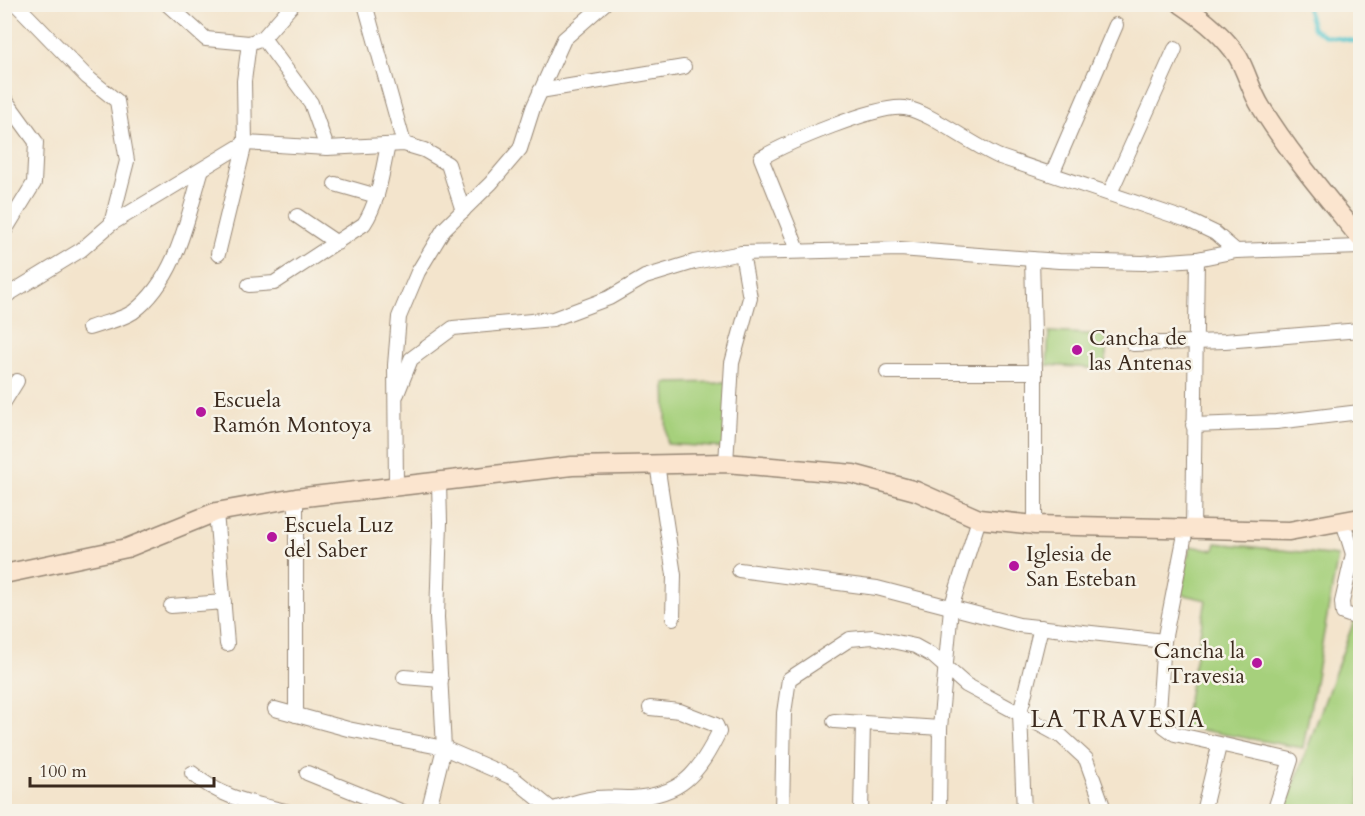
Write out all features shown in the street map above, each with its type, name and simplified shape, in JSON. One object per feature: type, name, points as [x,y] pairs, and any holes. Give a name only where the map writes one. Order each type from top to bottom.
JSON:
[{"type":"street","points":[[16,4],[87,77],[117,101],[127,161],[111,224]]},
{"type":"street","points":[[167,4],[206,39],[249,43],[263,38],[293,4]]},
{"type":"street","points":[[365,4],[404,144]]},
{"type":"street","points":[[396,486],[395,365],[399,318],[418,272],[444,229],[520,148],[540,91],[564,39],[604,4]]},
{"type":"street","points":[[1181,4],[1200,17],[1228,44],[1238,58],[1260,105],[1300,164],[1360,238]]},
{"type":"street","points":[[1052,174],[1116,25]]},
{"type":"street","points":[[263,38],[311,103],[327,148]]},
{"type":"street","points":[[218,254],[245,143],[244,81],[249,43]]},
{"type":"street","points":[[1110,193],[1175,49]]},
{"type":"street","points":[[540,91],[684,67]]},
{"type":"street","points":[[4,98],[36,142],[34,183],[4,232]]},
{"type":"street","points":[[798,250],[761,158],[789,142],[880,111],[905,108],[944,126],[980,148],[1190,221],[1215,233],[1236,251]]},
{"type":"street","points":[[4,297],[81,250],[111,224],[201,172],[245,143],[327,148],[404,144],[424,150],[448,164],[463,211]]},
{"type":"street","points":[[249,285],[274,283],[364,224],[377,196],[388,145]]},
{"type":"street","points":[[89,328],[131,313],[158,289],[178,246],[201,172]]},
{"type":"street","points":[[335,184],[377,196]]},
{"type":"street","points":[[297,216],[337,243]]},
{"type":"street","points":[[397,394],[411,359],[453,328],[554,319],[609,298],[645,277],[694,262],[742,253],[900,249],[1032,259],[1143,263],[1197,259],[1236,251],[1360,247]]},
{"type":"street","points":[[726,463],[732,363],[750,297],[742,253]]},
{"type":"street","points":[[1032,259],[1035,525]]},
{"type":"street","points":[[1197,259],[1190,529],[1164,640],[1159,711],[1164,726],[1175,734],[1219,746],[1290,760],[1274,812]]},
{"type":"street","points":[[1133,344],[1195,343],[1360,330]]},
{"type":"street","points":[[887,372],[1035,372]]},
{"type":"street","points":[[4,402],[17,381]]},
{"type":"street","points":[[1194,425],[1287,421],[1360,412]]},
{"type":"street","points":[[4,574],[127,548],[216,512],[296,498],[572,466],[726,463],[853,474],[916,491],[979,519],[1035,525],[1289,531],[1352,520],[1357,552],[1342,602],[1343,613],[1360,619]]},
{"type":"street","points":[[657,464],[674,575],[674,618]]},
{"type":"street","points":[[428,812],[444,748],[436,617],[440,522],[439,483]]},
{"type":"street","points":[[296,498],[296,715]]},
{"type":"street","points":[[216,512],[227,644]]},
{"type":"street","points":[[939,812],[940,728],[951,608],[979,519]]},
{"type":"street","points":[[739,570],[877,588],[1019,625],[1164,640]]},
{"type":"street","points":[[171,606],[224,602]]},
{"type":"street","points":[[1024,812],[1020,713],[1041,627]]},
{"type":"street","points":[[782,812],[784,713],[789,679],[850,639],[873,637],[915,646],[933,656],[945,669],[966,685],[1061,735],[1086,759],[1104,812]]},
{"type":"street","points":[[404,677],[441,680]]},
{"type":"street","points":[[275,709],[348,729],[444,748],[513,778],[555,810],[596,798],[648,797],[668,793],[686,782],[697,771],[719,732],[717,725],[680,711],[650,708]]},
{"type":"street","points":[[834,721],[940,728]]},
{"type":"street","points":[[861,812],[863,723]]},
{"type":"street","points":[[1203,812],[1219,746]]},
{"type":"street","points":[[192,773],[209,788],[289,812]]},
{"type":"street","points":[[307,773],[403,812]]},
{"type":"green space","name":"Cancha de las Antenas","points":[[1049,332],[1107,335],[1105,369],[1047,365]]},
{"type":"green space","points":[[729,382],[725,448],[667,444],[665,383]]},
{"type":"green space","name":"Cancha la Travesia","points":[[1216,543],[1338,556],[1303,748],[1183,727],[1206,600],[1181,594],[1190,546],[1214,550]]},
{"type":"green space","points":[[1355,618],[1360,620],[1360,811],[1284,812]]},
{"type":"waterway","points":[[1306,4],[1313,29],[1326,36],[1360,42]]},
{"type":"place","name":"Cancha de las Antenas","points":[[1077,350]]},
{"type":"place","name":"Escuela Ramón Montoya","points":[[201,412]]},
{"type":"place","name":"Escuela Luz del Saber","points":[[272,537]]},
{"type":"place","name":"Iglesia de San Esteban","points":[[1014,566]]},
{"type":"place","name":"Cancha la Travesia","points":[[1257,663]]},
{"type":"district","name":"LA TRAVESIA","points":[[1118,719]]}]
